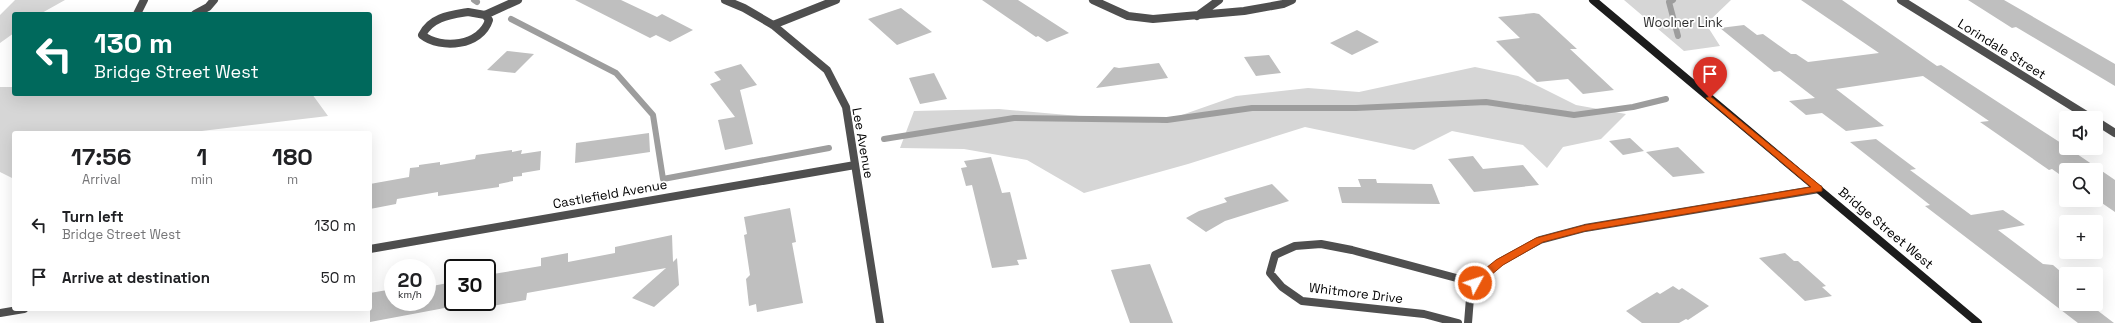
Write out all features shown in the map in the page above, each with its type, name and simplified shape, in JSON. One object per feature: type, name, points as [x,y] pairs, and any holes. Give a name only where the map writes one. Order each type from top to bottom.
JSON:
[{"type":"main road","name":"Bridge Street West","points":[[1593,0],[1978,323]]},
{"type":"street","points":[[138,12],[144,0]]},
{"type":"street","points":[[199,12],[208,7],[214,0]]},
{"type":"street","points":[[485,15],[489,20],[489,25],[485,30],[462,42],[434,44],[426,41],[422,35],[427,25],[445,16],[468,12],[485,15],[518,0]]},
{"type":"street","name":"Lee Avenue","points":[[725,0],[744,8],[774,26],[828,70],[846,107],[880,323]]},
{"type":"street","points":[[774,26],[836,0]]},
{"type":"street","points":[[1093,0],[1114,12],[1133,17],[1155,20],[1196,17],[1277,6],[1292,0]]},
{"type":"street","points":[[1196,17],[1220,0]]},
{"type":"street","name":"Lorindale Street","points":[[1901,0],[2080,111]]},
{"type":"street","points":[[2103,125],[2115,133]]},
{"type":"street","name":"Castlefield Avenue","points":[[372,249],[855,165]]},
{"type":"street","points":[[1468,323],[1470,298],[1475,283],[1500,262],[1540,240],[1585,228],[1819,189]]},
{"type":"street","name":"Whitmore Drive","points":[[1458,323],[1424,314],[1302,300],[1282,287],[1270,273],[1275,255],[1295,246],[1321,244],[1352,250],[1475,283]]},
{"type":"street","points":[[0,313],[12,311]]},
{"type":"green space","points":[[15,0],[65,0],[44,12],[12,12],[12,34],[0,43],[0,15]]},
{"type":"green space","name":"Woolner Link","points":[[1624,0],[1731,0],[1706,24],[1720,46],[1684,51]]},
{"type":"green space","points":[[1475,67],[1518,76],[1576,105],[1626,114],[1601,139],[1563,147],[1547,168],[1523,145],[1452,131],[1414,150],[1305,127],[1188,164],[1084,193],[1027,160],[964,149],[900,148],[914,111],[999,109],[1159,123],[1236,96],[1308,88],[1359,92]]},
{"type":"green space","points":[[0,87],[12,87],[12,96],[313,96],[328,116],[202,131],[12,131],[12,178],[0,172]]},
{"type":"building","points":[[575,0],[621,0],[657,17],[662,14],[693,30],[670,42],[656,35],[650,38]]},
{"type":"building","points":[[982,0],[1018,0],[1069,33],[1047,42],[1038,36],[1036,37]]},
{"type":"building","points":[[1801,0],[1842,0],[1937,66],[1941,65],[2059,142],[2059,155],[2079,155],[2090,163],[2059,163],[2059,174],[2052,169],[2049,170],[1980,122],[1989,121],[1923,76],[1836,89],[1884,126],[1846,131],[1822,113],[1806,115],[1789,101],[1815,98],[1780,71],[1774,72],[1720,28],[1744,25],[1757,35],[1763,34],[1791,54],[1796,54],[1808,62],[1879,53]]},
{"type":"building","points":[[1968,0],[2004,0],[2115,64],[2115,86],[2016,27],[2012,28]]},
{"type":"building","points":[[901,8],[932,32],[897,45],[868,19]]},
{"type":"building","points":[[1534,13],[1539,14],[1577,49],[1570,49],[1614,90],[1583,94],[1568,79],[1537,82],[1496,41],[1520,38],[1498,17]]},
{"type":"building","points":[[1357,30],[1379,42],[1352,55],[1330,43]]},
{"type":"building","points":[[507,51],[534,54],[515,73],[487,70]]},
{"type":"building","points":[[1269,55],[1281,73],[1256,76],[1244,57]]},
{"type":"building","points":[[1159,63],[1168,78],[1096,88],[1114,67],[1119,68]]},
{"type":"building","points":[[741,64],[757,85],[740,90],[753,144],[725,150],[718,120],[735,117],[710,84],[721,80],[714,72]]},
{"type":"building","points":[[934,73],[947,99],[920,104],[909,78]]},
{"type":"building","points":[[649,133],[650,152],[575,163],[576,143]]},
{"type":"building","points":[[1630,138],[1644,151],[1623,155],[1609,141]]},
{"type":"building","points":[[1876,139],[1916,169],[1910,170],[1971,215],[2003,210],[2025,225],[1998,230],[2043,264],[2053,265],[2059,270],[2059,308],[1925,206],[1930,205],[1850,142]]},
{"type":"building","points":[[1678,147],[1705,173],[1673,177],[1646,152]]},
{"type":"building","points":[[512,150],[512,152],[522,150],[521,154],[541,151],[540,170],[522,173],[522,176],[513,177],[513,181],[499,184],[499,187],[438,196],[438,192],[397,199],[396,204],[372,209],[372,184],[409,177],[410,168],[419,167],[419,165],[440,162],[440,165],[475,159],[476,155]]},
{"type":"building","points":[[1473,156],[1483,169],[1523,165],[1539,185],[1474,192],[1448,159]]},
{"type":"building","points":[[991,157],[1002,193],[1010,192],[1027,259],[1017,260],[1019,265],[992,268],[972,185],[966,186],[961,168],[967,167],[964,161]]},
{"type":"building","points":[[2103,172],[2115,180],[2115,212],[2103,204]]},
{"type":"building","points":[[1358,179],[1376,179],[1377,183],[1432,184],[1440,204],[1342,203],[1338,187],[1361,187]]},
{"type":"building","points":[[1272,184],[1289,201],[1225,221],[1206,232],[1186,218],[1199,211],[1227,202],[1224,198]]},
{"type":"building","points":[[790,208],[796,242],[792,243],[803,303],[757,312],[756,304],[749,306],[746,279],[750,275],[744,235],[747,234],[744,217]]},
{"type":"building","points":[[672,235],[673,262],[677,258],[679,285],[654,307],[632,298],[666,268],[527,293],[526,300],[496,305],[496,274],[541,266],[541,258],[568,253],[568,262],[615,253],[615,247]]},
{"type":"building","points":[[1785,253],[1794,261],[1798,261],[1826,286],[1822,287],[1832,296],[1805,301],[1759,258]]},
{"type":"building","points":[[1150,264],[1173,323],[1130,323],[1111,270]]},
{"type":"building","points":[[444,284],[444,308],[436,310],[436,285]]},
{"type":"building","points":[[1673,286],[1679,290],[1682,288],[1709,306],[1688,320],[1686,319],[1679,323],[1642,323],[1626,311],[1657,292],[1660,294]]},
{"type":"building","points":[[384,291],[384,311],[429,311],[370,322],[370,311],[372,311],[372,293]]},
{"type":"building","points":[[2062,311],[2098,311],[2114,323],[2078,323]]},
{"type":"waterway","points":[[1673,0],[1669,2],[1678,36]]},
{"type":"waterway","points":[[511,19],[616,73],[653,115],[663,179],[829,148]]},
{"type":"waterway","points":[[884,139],[1014,118],[1167,120],[1252,108],[1356,108],[1486,102],[1574,115],[1633,107],[1666,99]]},
{"type":"route","points":[[1475,283],[1500,262],[1540,240],[1585,228],[1819,189],[1710,98]]}]
